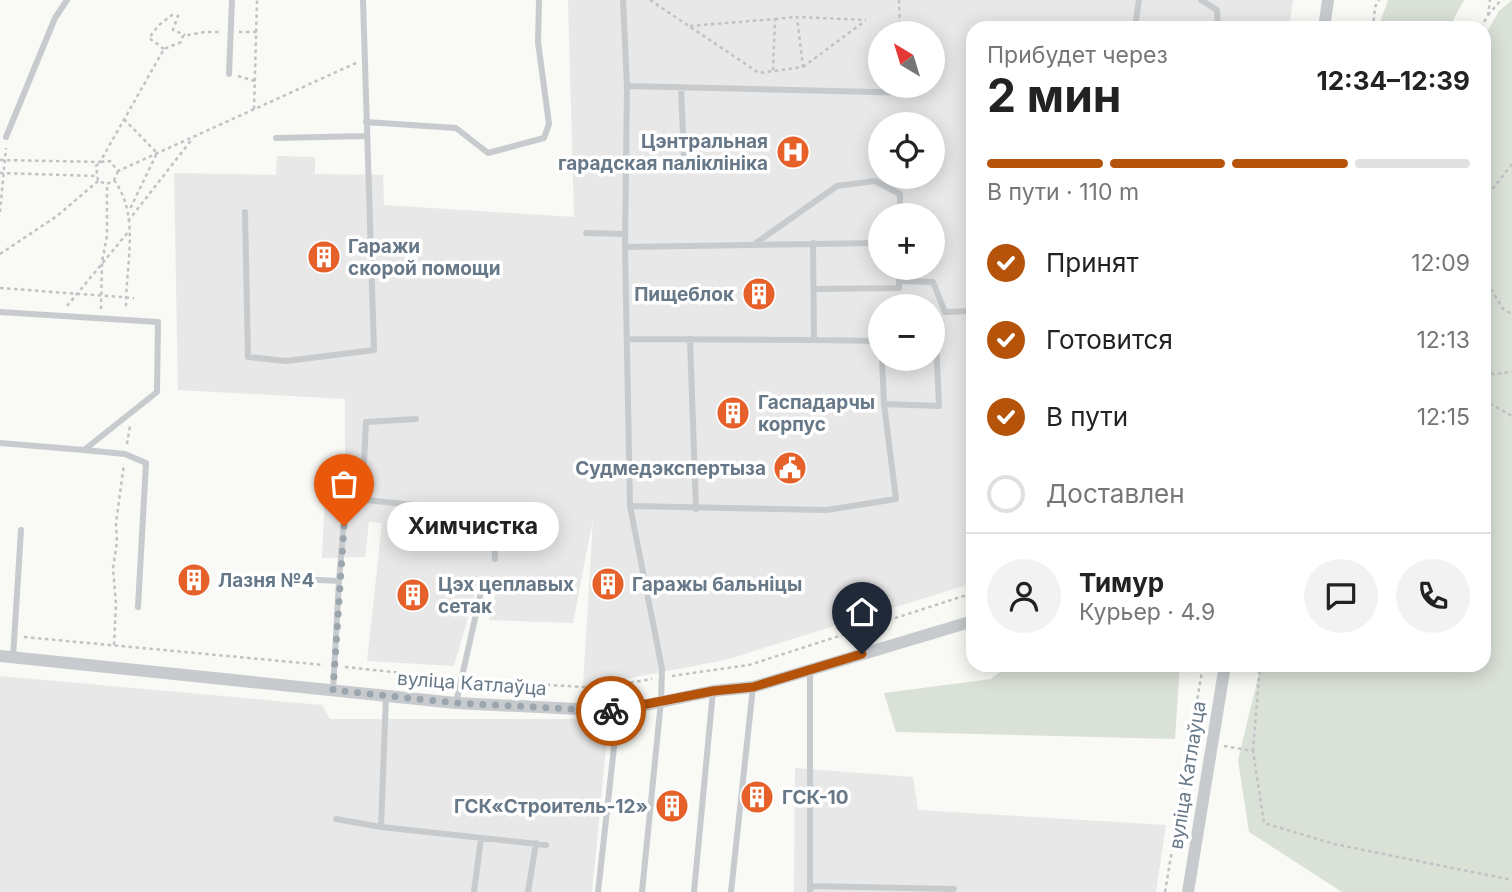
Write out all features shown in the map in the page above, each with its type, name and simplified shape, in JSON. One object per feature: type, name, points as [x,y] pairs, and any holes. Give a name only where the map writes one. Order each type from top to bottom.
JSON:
[{"type":"street","points":[[1325,21],[1328,0]]},
{"type":"street","name":"вуліца Катлаўца","points":[[6,657],[456,703],[618,711],[713,691],[753,687],[966,623]]},
{"type":"street","name":"вуліца Катлаўца","points":[[1188,892],[1224,672]]},
{"type":"lane","points":[[6,137],[55,18],[66,0]]},
{"type":"lane","points":[[229,74],[232,0]]},
{"type":"lane","points":[[245,212],[248,357],[286,361],[374,350],[363,0]]},
{"type":"lane","points":[[366,122],[456,128],[488,153],[544,138],[549,124],[537,43],[539,0]]},
{"type":"lane","points":[[623,0],[627,86],[625,247],[630,506],[662,669],[642,892]]},
{"type":"lane","points":[[1136,21],[1139,0]]},
{"type":"lane","points":[[1201,0],[1217,10],[1218,21]]},
{"type":"lane","points":[[627,86],[868,92]]},
{"type":"lane","points":[[681,88],[684,157]]},
{"type":"lane","points":[[276,138],[366,136]]},
{"type":"lane","points":[[755,244],[838,186],[875,181],[900,194],[900,203]]},
{"type":"lane","points":[[586,233],[625,234]]},
{"type":"lane","points":[[813,243],[814,340]]},
{"type":"lane","points":[[625,247],[868,243]]},
{"type":"lane","points":[[814,289],[898,288],[899,281],[933,282],[945,312],[966,311]]},
{"type":"lane","points":[[0,312],[159,322],[157,392],[84,450]]},
{"type":"lane","points":[[627,339],[868,341]]},
{"type":"lane","points":[[690,339],[696,509]]},
{"type":"lane","points":[[630,506],[827,510],[896,499],[882,371]]},
{"type":"lane","points":[[884,404],[939,406],[937,371]]},
{"type":"lane","points":[[362,499],[366,422],[416,419]]},
{"type":"lane","points":[[0,443],[125,454],[146,463],[138,607]]},
{"type":"lane","points":[[333,690],[345,498],[493,513],[495,559]]},
{"type":"lane","points":[[6,657],[14,636],[21,530]]},
{"type":"lane","points":[[258,577],[339,581]]},
{"type":"lane","points":[[456,703],[481,592]]},
{"type":"lane","points":[[810,669],[810,889],[954,889]]},
{"type":"lane","points":[[731,892],[753,687]]},
{"type":"lane","points":[[694,892],[713,691]]},
{"type":"lane","points":[[381,827],[386,696]]},
{"type":"lane","points":[[598,892],[618,711]]},
{"type":"lane","points":[[336,819],[381,827],[546,845]]},
{"type":"lane","points":[[474,892],[481,838]]},
{"type":"lane","points":[[528,892],[536,844]]},
{"type":"path","points":[[254,109],[257,0]]},
{"type":"path","points":[[650,0],[687,26],[759,73],[803,67],[866,20],[797,17],[687,26]]},
{"type":"path","points":[[898,0],[900,21]]},
{"type":"path","points":[[1374,21],[1375,7],[1379,0]]},
{"type":"path","points":[[1488,15],[1490,0]]},
{"type":"path","points":[[1485,21],[1502,0]]},
{"type":"path","points":[[164,49],[149,38],[159,25],[172,15],[177,16],[173,30],[186,35],[205,32],[257,32]]},
{"type":"path","points":[[797,17],[803,67]]},
{"type":"path","points":[[773,71],[775,19]]},
{"type":"path","points":[[97,178],[96,166],[164,49],[181,42],[186,35]]},
{"type":"path","points":[[107,184],[114,180],[118,171],[365,58]]},
{"type":"path","points":[[229,74],[256,81]]},
{"type":"path","points":[[124,119],[158,153]]},
{"type":"path","points":[[0,212],[6,137]]},
{"type":"path","points":[[128,221],[194,137]]},
{"type":"path","points":[[128,213],[158,153]]},
{"type":"path","points":[[0,160],[110,161],[118,171]]},
{"type":"path","points":[[1491,191],[1512,164]]},
{"type":"path","points":[[2,174],[97,178],[107,184]]},
{"type":"path","points":[[0,254],[57,216],[97,178]]},
{"type":"path","points":[[114,180],[123,192],[128,213],[126,320]]},
{"type":"path","points":[[101,318],[102,262],[107,236],[107,184]]},
{"type":"path","points":[[59,316],[129,231]]},
{"type":"path","points":[[0,288],[134,298]]},
{"type":"path","points":[[1491,289],[1503,309],[1512,314]]},
{"type":"path","points":[[1491,373],[1512,372]]},
{"type":"path","points":[[1491,404],[1512,416]]},
{"type":"path","points":[[114,645],[116,604],[113,568],[117,542],[116,523],[132,410]]},
{"type":"path","points":[[14,636],[461,680],[599,688],[749,665],[966,595]]},
{"type":"path","points":[[1165,892],[1202,672]]},
{"type":"path","points":[[1260,672],[1253,751],[1264,823],[1335,844],[1512,880]]},
{"type":"path","points":[[1210,744],[1253,751]]},
{"type":"shaded area","points":[[568,0],[1293,0],[1290,21],[966,21],[966,585],[725,660],[583,687],[593,519],[573,623],[489,620],[499,578],[480,576],[454,666],[367,661],[382,523],[369,522],[365,557],[322,558],[326,475],[345,478],[345,399],[178,390],[174,173],[276,175],[277,156],[315,157],[315,174],[383,175],[384,205],[574,217]]},
{"type":"shaded area","points":[[1388,0],[1464,0],[1453,21],[1380,21]]},
{"type":"shaded area","points":[[1512,0],[1512,892],[1342,892],[1249,832],[1238,760],[1259,672],[1491,672],[1491,25],[1499,11]]},
{"type":"shaded area","points":[[1000,672],[1180,672],[1175,739],[896,732],[884,693],[991,679]]},
{"type":"shaded area","points":[[0,676],[322,705],[330,719],[574,719],[607,738],[592,892],[0,892]]},
{"type":"shaded area","points":[[795,768],[913,777],[918,810],[1166,825],[1156,892],[794,892]]},
{"type":"way so far","points":[[344,526],[333,690],[456,703],[611,711]]},
{"type":"place","name":"Цэнтральная гарадская паліклініка","points":[[793,152]]},
{"type":"place","name":"Гаражи скорой помощи","points":[[324,257]]},
{"type":"place","name":"Пищеблок","points":[[759,294]]},
{"type":"place","name":"Гаспадарчы корпус","points":[[733,413]]},
{"type":"place","name":"Судмедэкспертыза","points":[[790,468]]},
{"type":"place","name":"Химчистка","points":[[344,526]]},
{"type":"place","name":"Лазня №4","points":[[194,580]]},
{"type":"place","name":"Гаражы бальніцы","points":[[608,584]]},
{"type":"place","name":"Цэх цеплавых сетак","points":[[413,595]]},
{"type":"place","name":"ГСК-10","points":[[757,797]]},
{"type":"place","name":"ГСК«Строитель-12»","points":[[672,806]]},
{"type":"route","points":[[611,711],[713,691],[753,687],[862,654]]}]
